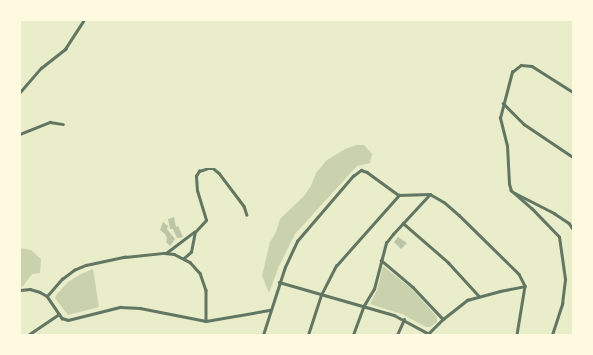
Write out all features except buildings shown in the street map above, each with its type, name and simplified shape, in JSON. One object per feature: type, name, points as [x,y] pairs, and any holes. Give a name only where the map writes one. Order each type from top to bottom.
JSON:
[{"type":"street","points":[[20,92],[41,68],[65,49],[84,20]]},
{"type":"street","points":[[552,335],[562,304],[565,278],[559,237],[532,209],[511,191],[509,184],[507,146],[500,118],[512,72],[521,65],[532,66],[573,92]]},
{"type":"street","points":[[503,102],[524,124],[573,157]]},
{"type":"street","points":[[20,134],[50,122],[63,124]]},
{"type":"street","points":[[166,253],[194,232],[206,220],[197,191],[196,176],[199,171],[214,169],[219,173],[244,206],[247,215]]},
{"type":"street","points":[[263,335],[279,282],[297,242],[353,176],[361,170],[367,172],[399,195],[430,194],[459,215],[519,274],[525,286],[517,335]]},
{"type":"street","points":[[511,191],[554,213],[569,223],[573,229]]},
{"type":"street","points":[[354,335],[363,307],[374,289],[380,260],[386,243],[430,194]]},
{"type":"street","points":[[308,335],[321,295],[336,266],[399,195]]},
{"type":"street","points":[[403,223],[448,262],[479,296]]},
{"type":"street","points":[[184,258],[191,252],[194,232]]},
{"type":"street","points":[[47,296],[62,279],[83,266],[120,257],[166,253],[184,258],[196,267],[202,278],[206,298],[206,321]]},
{"type":"street","points":[[380,260],[413,287],[442,319]]},
{"type":"street","points":[[279,282],[404,319],[429,334],[442,319],[467,300],[525,286]]},
{"type":"street","points":[[20,290],[34,289],[47,296],[59,314],[66,319],[71,320],[108,309],[129,307],[206,321],[270,310]]},
{"type":"street","points":[[28,335],[59,314]]},
{"type":"street","points":[[397,335],[404,319]]},
{"type":"green space","points":[[357,145],[364,145],[372,154],[370,163],[357,166],[295,234],[279,266],[269,293],[262,276],[270,242],[276,232],[280,219],[304,196],[311,186],[316,173],[327,160],[345,149]]},
{"type":"green space","points":[[20,248],[31,250],[41,259],[40,273],[32,274],[23,286],[20,287]]},
{"type":"green space","points":[[383,266],[412,289],[437,317],[437,322],[430,327],[426,327],[402,314],[370,304],[377,290]]},
{"type":"green space","points":[[93,269],[99,307],[68,315],[55,298],[57,294],[68,282]]}]
